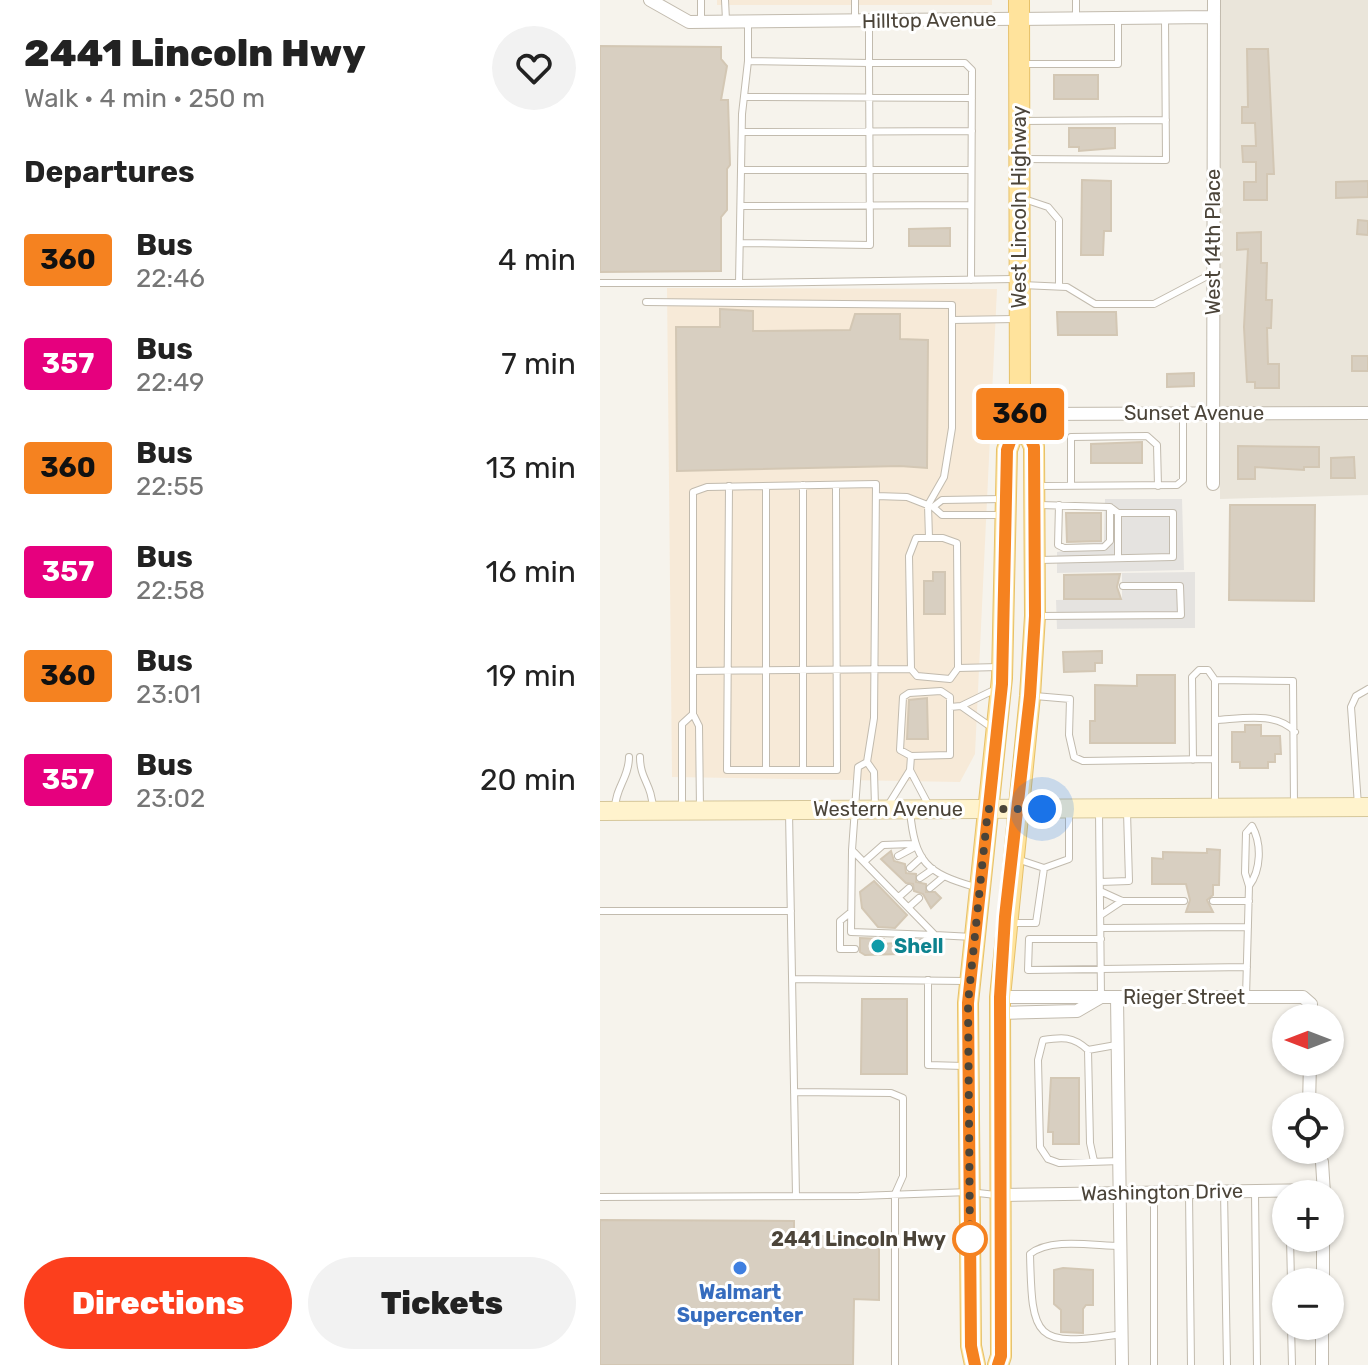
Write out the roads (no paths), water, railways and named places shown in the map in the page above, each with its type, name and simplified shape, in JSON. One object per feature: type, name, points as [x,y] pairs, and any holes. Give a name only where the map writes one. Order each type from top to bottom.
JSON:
[{"type":"main road","name":"West Lincoln Highway","points":[[975,1365],[971,1346],[970,981],[998,734],[1007,450],[1020,414],[1019,10]]},
{"type":"main road","name":"West Lincoln Highway","points":[[998,1365],[1001,1356],[1000,1005],[1035,616],[1034,447],[1020,414]]},
{"type":"main road","name":"Western Avenue","points":[[608,811],[1215,808],[1252,817],[1294,808],[1363,807]]},
{"type":"street","name":"Hilltop Avenue","points":[[650,0],[689,22],[862,21],[1019,10],[1076,19],[1214,17]]},
{"type":"street","name":"West 14th Place","points":[[1213,484],[1214,0]]},
{"type":"street","name":"Sunset Avenue","points":[[1020,414],[1368,413]]},
{"type":"street","name":"Rieger Street","points":[[1000,1005],[1077,1011],[1101,997],[1303,997],[1311,1004]]},
{"type":"street","points":[[1117,997],[1122,1365]]},
{"type":"street","name":"Washington Drive","points":[[1000,1195],[1272,1192]]},
{"type":"street","points":[[1322,1340],[1322,1365]]},
{"type":"lane","points":[[701,0],[701,22]]},
{"type":"lane","points":[[725,0],[726,22]]},
{"type":"lane","points":[[740,243],[870,245],[869,63],[855,0]]},
{"type":"lane","points":[[1076,0],[1076,19]]},
{"type":"lane","points":[[1019,64],[1118,64],[1118,18]]},
{"type":"lane","points":[[1019,159],[1166,160],[1165,18]]},
{"type":"lane","points":[[739,283],[748,22]]},
{"type":"lane","points":[[748,61],[965,63],[972,70],[971,280]]},
{"type":"lane","points":[[744,97],[972,98]]},
{"type":"lane","points":[[1019,121],[1166,120]]},
{"type":"lane","points":[[742,132],[972,131]]},
{"type":"lane","points":[[741,170],[971,170]]},
{"type":"lane","points":[[1019,197],[1048,207],[1059,220],[1059,285]]},
{"type":"lane","points":[[741,206],[971,205]]},
{"type":"lane","points":[[600,283],[971,280],[1059,285],[1074,289],[1095,304],[1154,304],[1213,273]]},
{"type":"lane","points":[[646,302],[952,305],[952,428],[944,477],[930,506],[929,538]]},
{"type":"lane","points":[[952,320],[1020,319]]},
{"type":"lane","points":[[1034,495],[1071,486],[1177,485],[1183,480],[1183,413]]},
{"type":"lane","points":[[1071,486],[1071,437],[1154,438],[1158,453],[1158,486]]},
{"type":"lane","points":[[692,810],[699,726],[693,714],[693,492],[707,487],[729,486],[876,484],[874,718],[867,762],[874,772],[880,810]]},
{"type":"lane","points":[[803,485],[803,770]]},
{"type":"lane","points":[[729,486],[727,770],[837,770],[836,485]]},
{"type":"lane","points":[[766,486],[766,770]]},
{"type":"lane","points":[[1034,495],[1059,505],[1110,507],[1118,513],[1173,513],[1173,557],[1035,560]]},
{"type":"lane","points":[[876,496],[907,497],[930,506],[942,515],[1007,507]]},
{"type":"lane","points":[[930,506],[942,500],[1007,507]]},
{"type":"lane","points":[[1059,505],[1058,545],[1064,548],[1104,547],[1110,541],[1110,507]]},
{"type":"lane","points":[[1118,513],[1118,558]]},
{"type":"lane","points":[[916,538],[943,538],[957,543],[958,668],[950,679],[936,680],[917,676],[911,669],[909,556],[916,538]]},
{"type":"lane","points":[[1035,616],[1181,615],[1180,586],[1123,586]]},
{"type":"lane","points":[[950,707],[987,696],[1002,675],[958,668]]},
{"type":"lane","points":[[693,671],[911,669]]},
{"type":"lane","points":[[1193,760],[1192,677],[1199,670],[1208,670],[1215,680],[1215,808]]},
{"type":"lane","points":[[1215,680],[1293,681],[1294,808]]},
{"type":"lane","points":[[1363,807],[1353,760],[1351,707],[1356,696],[1368,689]]},
{"type":"lane","points":[[941,691],[950,697],[950,707],[950,755],[911,756],[900,750],[903,697],[909,693],[941,691]]},
{"type":"lane","points":[[1030,696],[1070,699],[1069,735],[1074,757],[1083,761],[1215,759]]},
{"type":"lane","points":[[961,706],[998,734]]},
{"type":"lane","points":[[692,810],[682,724],[693,714]]},
{"type":"lane","points":[[1215,720],[1268,719],[1289,725],[1295,732]]},
{"type":"lane","points":[[911,756],[910,770],[931,809]]},
{"type":"lane","points":[[608,811],[629,774],[629,757]]},
{"type":"lane","points":[[640,757],[640,772],[652,789],[653,811]]},
{"type":"lane","points":[[867,762],[858,767],[852,850],[851,932],[974,937]]},
{"type":"lane","points":[[880,810],[910,770]]},
{"type":"lane","points":[[1099,808],[1101,997]]},
{"type":"lane","points":[[1100,882],[1129,881],[1127,808]]},
{"type":"lane","points":[[910,809],[913,846],[922,857],[942,878],[979,888]]},
{"type":"lane","points":[[1013,858],[1044,868],[1069,859],[1069,809]]},
{"type":"lane","points":[[789,810],[796,1196]]},
{"type":"lane","points":[[1249,886],[1258,874],[1257,836],[1252,817]]},
{"type":"lane","points":[[1246,997],[1249,886],[1245,873],[1246,833],[1252,817]]},
{"type":"lane","points":[[866,860],[883,845],[913,846]]},
{"type":"lane","points":[[898,856],[913,846]]},
{"type":"lane","points":[[852,850],[866,860],[935,935]]},
{"type":"lane","points":[[910,868],[922,857]]},
{"type":"lane","points":[[879,874],[888,867]]},
{"type":"lane","points":[[1005,924],[1036,923],[1044,868]]},
{"type":"lane","points":[[920,878],[933,869]]},
{"type":"lane","points":[[890,885],[899,878]]},
{"type":"lane","points":[[930,888],[942,878]]},
{"type":"lane","points":[[900,896],[909,888]]},
{"type":"lane","points":[[1100,891],[1122,901],[1184,901]]},
{"type":"lane","points":[[910,906],[919,898]]},
{"type":"lane","points":[[1101,915],[1122,901]]},
{"type":"lane","points":[[1213,901],[1249,901]]},
{"type":"lane","points":[[600,911],[791,911]]},
{"type":"lane","points":[[851,912],[840,921],[840,949],[855,949]]},
{"type":"lane","points":[[1101,928],[1248,927]]},
{"type":"lane","points":[[910,949],[935,935]]},
{"type":"lane","points":[[1101,939],[1029,939],[1028,970],[1247,967]]},
{"type":"lane","points":[[793,979],[970,981]]},
{"type":"lane","points":[[928,980],[928,1065],[968,1066]]},
{"type":"lane","points":[[1094,1161],[1090,1143],[1088,1050],[1079,1041],[1064,1037],[1043,1040],[1038,1060],[1040,1147],[1048,1159],[1059,1163],[1121,1161]]},
{"type":"lane","points":[[1088,1050],[1118,1045]]},
{"type":"lane","points":[[794,1092],[891,1093],[903,1098],[903,1176],[895,1194],[895,1365]]},
{"type":"lane","points":[[1224,1191],[1227,1365]]},
{"type":"lane","points":[[1255,1191],[1257,1365]]},
{"type":"lane","points":[[600,1197],[969,1192],[1000,1195]]},
{"type":"lane","points":[[1189,1192],[1191,1365]]},
{"type":"lane","points":[[1154,1193],[1154,1365]]},
{"type":"lane","points":[[1122,1246],[1038,1247],[1030,1254],[1031,1312],[1039,1327],[1064,1342],[1122,1334]]},
{"type":"lane","points":[[1291,1340],[1292,1365]]},
{"type":"place","name":"Shell","points":[[878,946]]},
{"type":"place","name":"2441 Lincoln Hwy","points":[[970,1239]]},
{"type":"place","name":"Walmart Supercenter","points":[[740,1268]]}]
